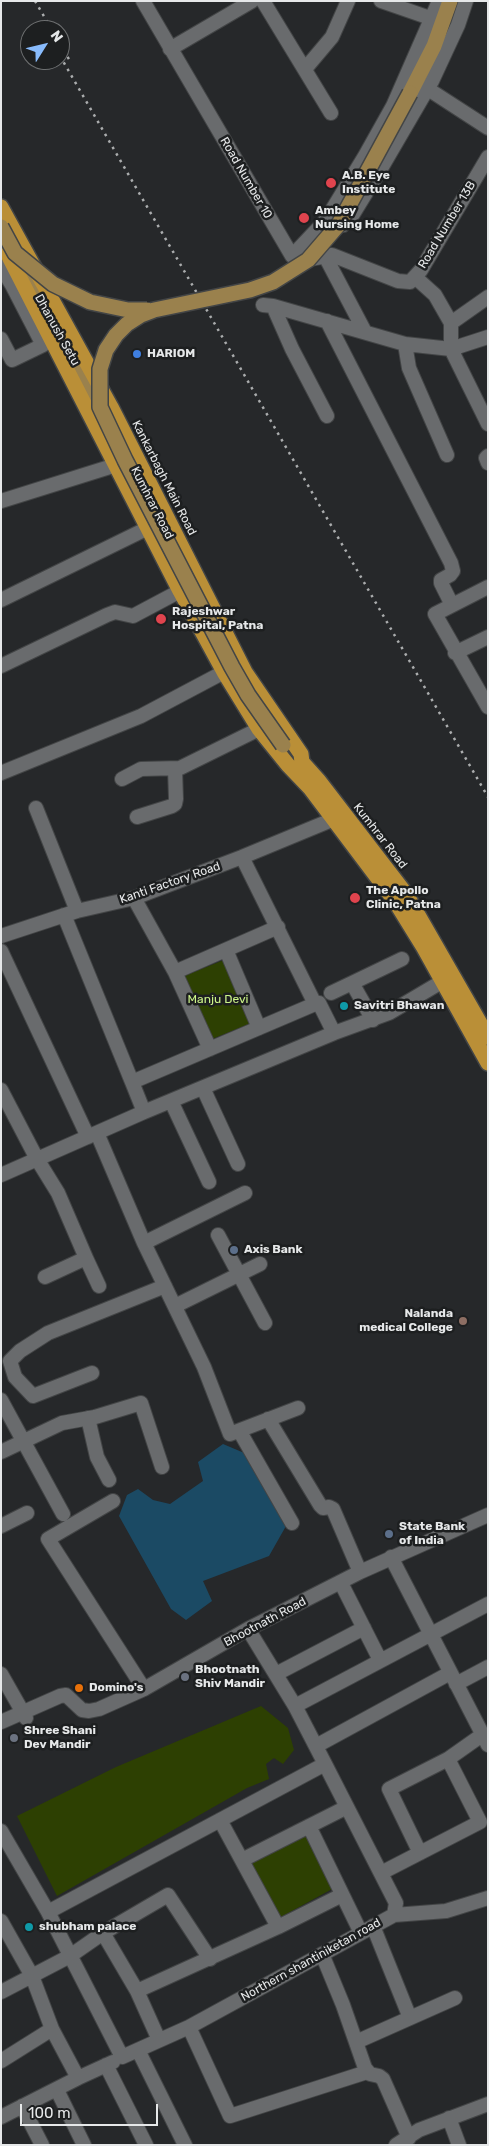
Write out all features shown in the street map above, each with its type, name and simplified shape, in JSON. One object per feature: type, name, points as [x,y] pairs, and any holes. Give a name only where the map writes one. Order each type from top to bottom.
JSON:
[{"type":"highway","name":"Kankarbagh Main Road","points":[[1,207],[111,407],[245,672],[301,754],[297,765]]},
{"type":"highway","name":"Kumhrar Road","points":[[1,241],[16,283],[116,465],[180,592],[224,672],[259,729],[297,765],[319,782],[400,897],[488,1037]]},
{"type":"highway","points":[[297,765],[310,788],[334,819],[400,897]]},
{"type":"highway","name":"Kumhrar Road","points":[[400,897],[488,1064]]},
{"type":"main road","points":[[100,407],[100,369],[106,350],[116,335],[127,324],[141,315],[154,310],[250,290],[273,282],[308,260],[339,224],[434,46],[450,1]]},
{"type":"main road","name":"Dhanush Setu","points":[[1,227],[100,407],[232,667],[248,695],[284,747],[291,750],[297,765]]},
{"type":"main road","points":[[15,253],[52,284],[90,302],[128,310],[154,310]]},
{"type":"street","name":"Road Number 10","points":[[143,1],[292,256]]},
{"type":"street","points":[[170,49],[252,1]]},
{"type":"street","points":[[263,1],[331,113]]},
{"type":"street","points":[[305,69],[332,38],[348,1]]},
{"type":"street","points":[[381,1],[433,19]]},
{"type":"street","points":[[439,1],[433,19],[392,106],[365,156],[326,220],[292,256],[300,261],[321,257],[353,214],[428,89],[458,25],[466,1]]},
{"type":"street","points":[[428,89],[488,128]]},
{"type":"street","name":"Road Number 13B","points":[[321,257],[332,255],[398,281],[410,282],[421,270],[488,156]]},
{"type":"street","points":[[321,257],[365,332]]},
{"type":"street","points":[[1,267],[16,283],[43,345],[12,360],[1,339]]},
{"type":"street","points":[[415,277],[435,295],[451,322],[451,349],[488,424]]},
{"type":"street","points":[[451,322],[488,297]]},
{"type":"street","points":[[327,416],[268,305],[405,344],[451,349],[488,337]]},
{"type":"street","points":[[327,322],[451,563],[453,571],[441,580],[441,583],[452,605]]},
{"type":"street","points":[[405,344],[409,368],[448,455]]},
{"type":"street","points":[[488,456],[486,458],[488,463]]},
{"type":"street","points":[[1,501],[116,465]]},
{"type":"street","points":[[1,600],[148,528]]},
{"type":"street","points":[[488,587],[435,614],[488,707]]},
{"type":"street","points":[[1,666],[115,612],[134,616],[180,592]]},
{"type":"street","points":[[456,653],[488,637]]},
{"type":"street","points":[[1,773],[142,716],[224,672]]},
{"type":"street","points":[[122,779],[141,769],[175,769],[259,729]]},
{"type":"street","points":[[137,817],[175,804],[175,769]]},
{"type":"street","points":[[36,808],[71,913],[144,1112]]},
{"type":"street","name":"Kanti Factory Road","points":[[1,936],[71,913],[134,898],[242,857],[334,819]]},
{"type":"street","points":[[242,857],[315,1004]]},
{"type":"street","points":[[134,898],[175,972],[210,1049]]},
{"type":"street","points":[[175,972],[278,927]]},
{"type":"street","points":[[226,950],[259,1028]]},
{"type":"street","points":[[1,951],[93,1135],[204,1367],[230,1434],[240,1432],[298,1408]]},
{"type":"street","points":[[331,993],[402,959]]},
{"type":"street","points":[[1,1175],[144,1112],[335,1032],[389,1014],[443,981]]},
{"type":"street","points":[[352,983],[373,1020]]},
{"type":"street","points":[[132,1082],[319,1003],[335,1032]]},
{"type":"street","points":[[203,1088],[238,1164]]},
{"type":"street","points":[[1,1090],[37,1159],[58,1193],[99,1286]]},
{"type":"street","points":[[171,1101],[209,1182]]},
{"type":"street","points":[[144,1244],[245,1193]]},
{"type":"street","points":[[218,1235],[264,1323]]},
{"type":"street","points":[[45,1276],[86,1258]]},
{"type":"street","points":[[175,1306],[260,1264]]},
{"type":"street","points":[[92,1373],[33,1396],[15,1378],[10,1361],[20,1351],[48,1333],[165,1286]]},
{"type":"street","points":[[1,1400],[63,1514]]},
{"type":"street","points":[[1,1452],[62,1424],[141,1403],[162,1466]]},
{"type":"street","points":[[88,1418],[97,1457],[109,1480]]},
{"type":"street","points":[[268,1419],[320,1505],[323,1508],[329,1507],[333,1509],[360,1572]]},
{"type":"street","points":[[240,1432],[292,1523]]},
{"type":"street","points":[[113,1501],[48,1539],[144,1689]]},
{"type":"street","points":[[1,1526],[26,1512]]},
{"type":"street","name":"Bhootnath Road","points":[[1,1730],[47,1702],[66,1695],[82,1710],[99,1709],[144,1689],[248,1629],[360,1572],[488,1515]]},
{"type":"street","points":[[391,1557],[485,1740],[389,1790],[420,1853]]},
{"type":"street","points":[[341,1583],[380,1660]]},
{"type":"street","points":[[295,1706],[488,1604]]},
{"type":"street","points":[[276,1674],[364,1628]]},
{"type":"street","name":"Northern shantiniketan road","points":[[1,2116],[189,2027],[394,1915],[396,1903],[326,1764],[295,1706],[248,1629]]},
{"type":"street","points":[[316,1746],[453,1678],[488,1667]]},
{"type":"street","points":[[1,1674],[24,1715]]},
{"type":"street","name":"Bhootnath Road","points":[[1,1722],[24,1715]]},
{"type":"street","points":[[381,1873],[480,1822],[448,1760]]},
{"type":"street","points":[[48,1912],[326,1764]]},
{"type":"street","points":[[242,1860],[347,1807]]},
{"type":"street","points":[[220,1820],[278,1927]]},
{"type":"street","points":[[309,1826],[342,1895],[367,1930],[410,2018]]},
{"type":"street","points":[[3,1839],[48,1912],[122,2058]]},
{"type":"street","points":[[1,1992],[70,1956],[168,1895],[210,1959]]},
{"type":"street","points":[[138,1991],[278,1927],[342,1895]]},
{"type":"street","points":[[394,1915],[446,1911],[488,1898]]},
{"type":"street","points":[[1,1921],[6,1942],[32,1976],[52,2029],[78,2078]]},
{"type":"street","points":[[103,1934],[138,1991],[159,2040]]},
{"type":"street","points":[[322,1954],[367,2072]]},
{"type":"street","points":[[356,2042],[455,1998]]},
{"type":"street","points":[[189,2027],[230,2116],[367,2072],[383,2079],[402,2141],[419,2130],[488,2104]]},
{"type":"street","points":[[1,2061],[52,2029]]},
{"type":"street","points":[[138,2050],[185,2145]]},
{"type":"street","points":[[106,2065],[146,2145]]},
{"type":"street","points":[[57,2090],[84,2145]]},
{"type":"street","points":[[22,2106],[42,2145]]},
{"type":"street","points":[[449,2118],[459,2145]]},
{"type":"green space","name":"Manju Devi","points":[[224,960],[252,1023],[212,1039],[184,976]]},
{"type":"green space","points":[[261,1706],[288,1728],[294,1750],[283,1764],[274,1758],[266,1764],[269,1779],[247,1788],[57,1896],[17,1816],[116,1767]]},
{"type":"green space","points":[[307,1832],[334,1888],[279,1918],[250,1861]]},
{"type":"water","points":[[223,1444],[249,1455],[286,1526],[269,1556],[203,1581],[212,1601],[186,1620],[171,1609],[119,1516],[127,1495],[138,1489],[153,1500],[170,1504],[203,1481],[198,1462]]},
{"type":"railway","points":[[35,1],[46,20]]},
{"type":"railway","points":[[68,70],[488,797]]},
{"type":"place","name":"A.B. Eye Institute","points":[[331,183]]},
{"type":"place","name":"Ambey Nursing Home","points":[[304,218]]},
{"type":"place","name":"HARIOM","points":[[137,354]]},
{"type":"place","name":"Rajeshwar Hospital, Patna","points":[[161,619]]},
{"type":"place","name":"The Apollo Clinic, Patna","points":[[355,898]]},
{"type":"place","name":"Savitri Bhawan","points":[[344,1006]]},
{"type":"place","name":"Axis Bank","points":[[234,1250]]},
{"type":"place","name":"Nalanda medical College","points":[[463,1321]]},
{"type":"place","name":"State Bank of India","points":[[389,1534]]},
{"type":"place","name":"Bhootnath Shiv Mandir","points":[[185,1677]]},
{"type":"place","name":"Domino's","points":[[79,1688]]},
{"type":"place","name":"Shree Shani Dev Mandir","points":[[14,1738]]},
{"type":"place","name":"shubham palace","points":[[29,1927]]}]
